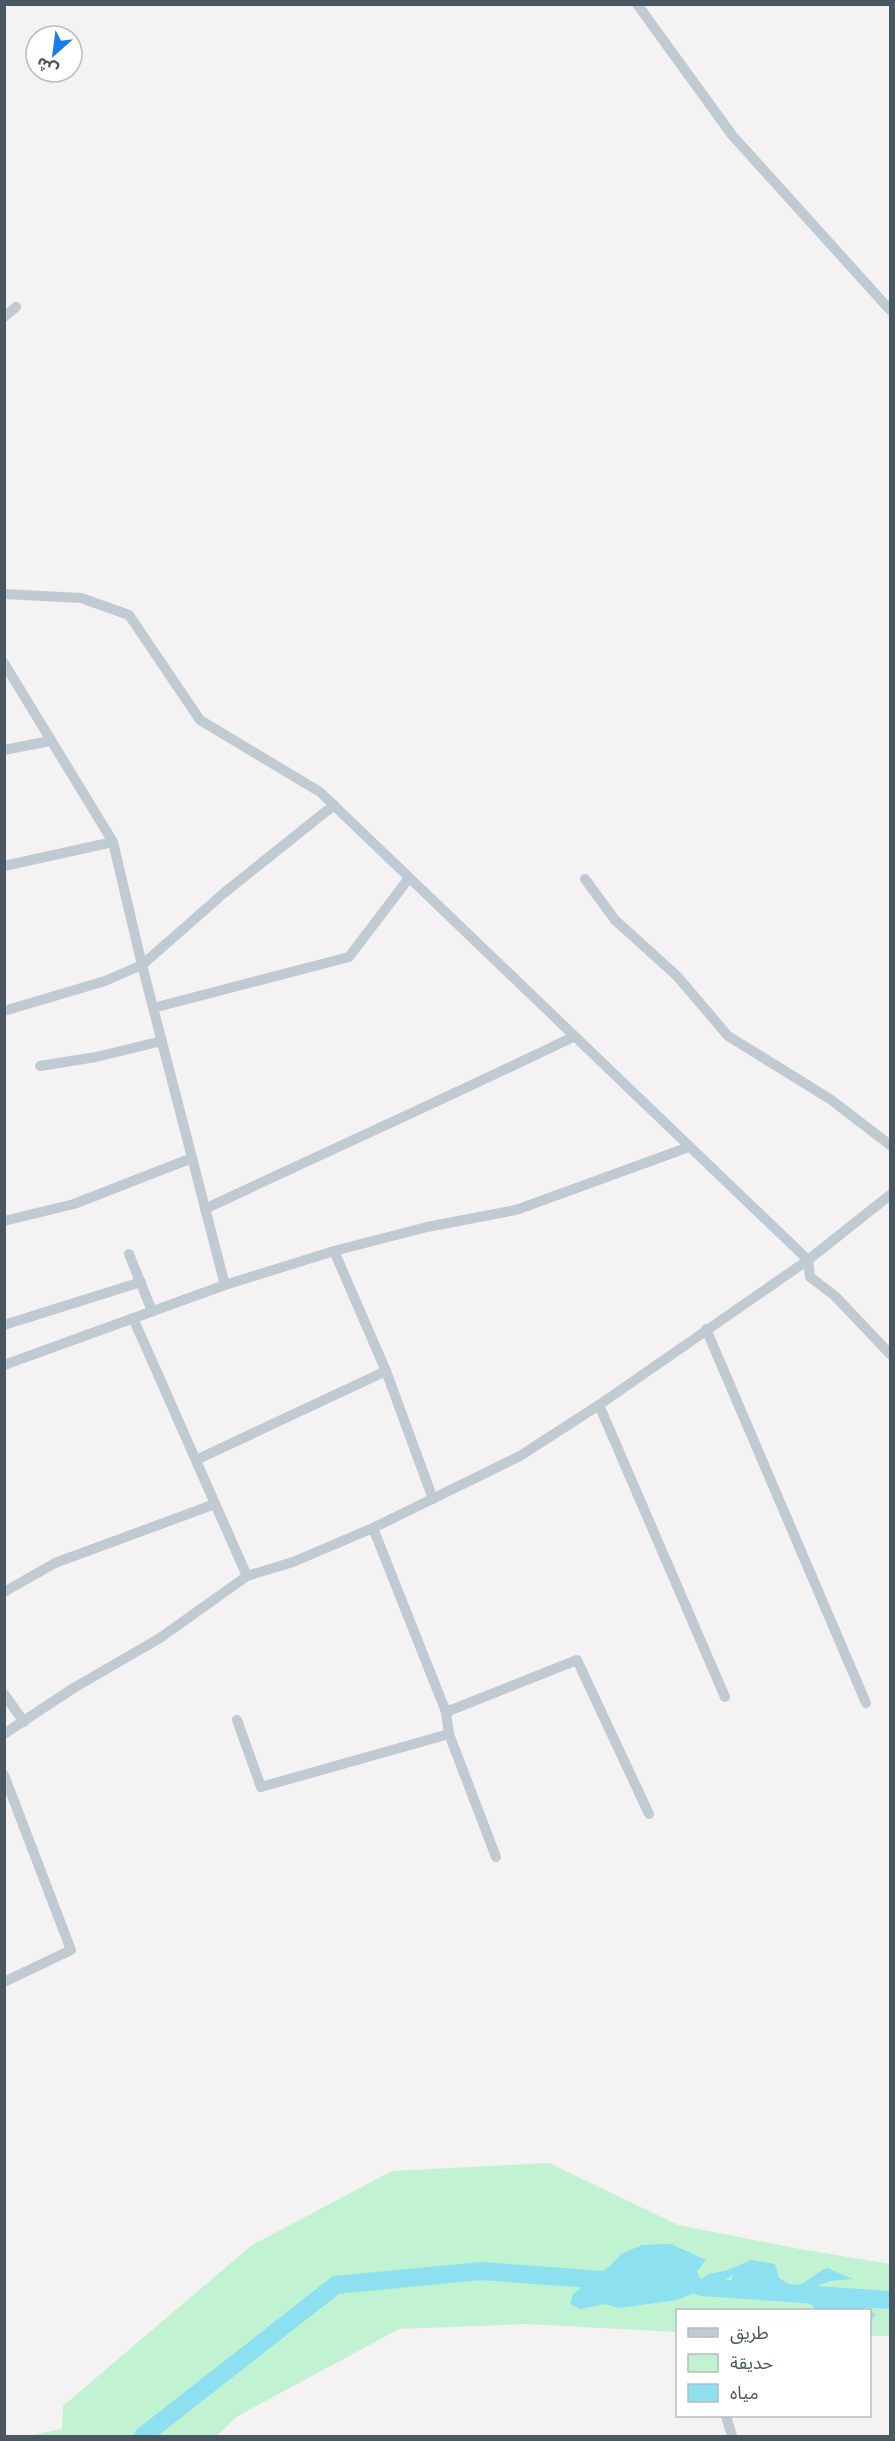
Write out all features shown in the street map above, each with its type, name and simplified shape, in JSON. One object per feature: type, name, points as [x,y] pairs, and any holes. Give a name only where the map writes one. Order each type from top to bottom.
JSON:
[{"type":"street","points":[[637,4],[732,135],[891,310]]},
{"type":"street","points":[[4,317],[16,307]]},
{"type":"street","points":[[4,594],[81,598],[129,615],[200,720],[320,792],[808,1260],[810,1277],[835,1296],[891,1354]]},
{"type":"street","points":[[4,663],[113,842],[142,965],[225,1285]]},
{"type":"street","points":[[4,750],[50,741]]},
{"type":"street","points":[[4,1011],[105,981],[142,965],[224,893],[334,805]]},
{"type":"street","points":[[4,866],[113,842]]},
{"type":"street","points":[[153,1008],[349,957],[409,878]]},
{"type":"street","points":[[585,879],[615,920],[677,976],[728,1036],[830,1099],[891,1145]]},
{"type":"street","points":[[205,1209],[363,1135],[447,1099],[573,1037]]},
{"type":"street","points":[[40,1066],[96,1058],[162,1041]]},
{"type":"street","points":[[4,1365],[225,1285],[334,1251],[427,1227],[516,1210],[689,1147]]},
{"type":"street","points":[[4,1221],[74,1204],[192,1158]]},
{"type":"street","points":[[4,1734],[72,1689],[160,1638],[247,1576],[293,1562],[374,1528],[520,1456],[599,1405],[808,1260],[891,1195]]},
{"type":"street","points":[[334,1251],[386,1371],[433,1498]]},
{"type":"street","points":[[129,1254],[152,1311]]},
{"type":"street","points":[[4,1325],[141,1282]]},
{"type":"street","points":[[133,1318],[247,1576]]},
{"type":"street","points":[[706,1329],[866,1703]]},
{"type":"street","points":[[196,1460],[386,1371]]},
{"type":"street","points":[[599,1405],[725,1697]]},
{"type":"street","points":[[4,1592],[56,1563],[215,1504]]},
{"type":"street","points":[[374,1528],[446,1712],[449,1734],[496,1857]]},
{"type":"street","points":[[446,1712],[577,1660],[649,1814]]},
{"type":"street","points":[[4,1694],[24,1722]]},
{"type":"street","points":[[237,1720],[261,1787],[449,1734]]},
{"type":"street","points":[[4,1775],[71,1950],[4,1982]]},
{"type":"street","points":[[727,2417],[732,2436]]},
{"type":"green space","points":[[549,2163],[678,2225],[890,2264],[890,2336],[871,2336],[871,2309],[676,2309],[676,2332],[526,2324],[399,2329],[238,2416],[216,2436],[27,2436],[62,2429],[63,2406],[252,2245],[392,2171]]},
{"type":"water","points":[[671,2244],[706,2260],[697,2271],[700,2280],[709,2274],[728,2270],[751,2260],[775,2264],[779,2278],[794,2287],[827,2268],[853,2279],[830,2281],[816,2286],[819,2293],[833,2298],[839,2294],[844,2295],[868,2309],[814,2309],[812,2305],[786,2293],[771,2289],[754,2290],[744,2294],[731,2291],[732,2275],[724,2281],[725,2289],[702,2290],[677,2300],[620,2308],[605,2304],[580,2309],[570,2304],[573,2294],[610,2266],[621,2254],[642,2245]]},
{"type":"waterway","points":[[143,2436],[336,2285],[481,2271],[616,2281]]},
{"type":"waterway","points":[[701,2287],[890,2300]]}]
